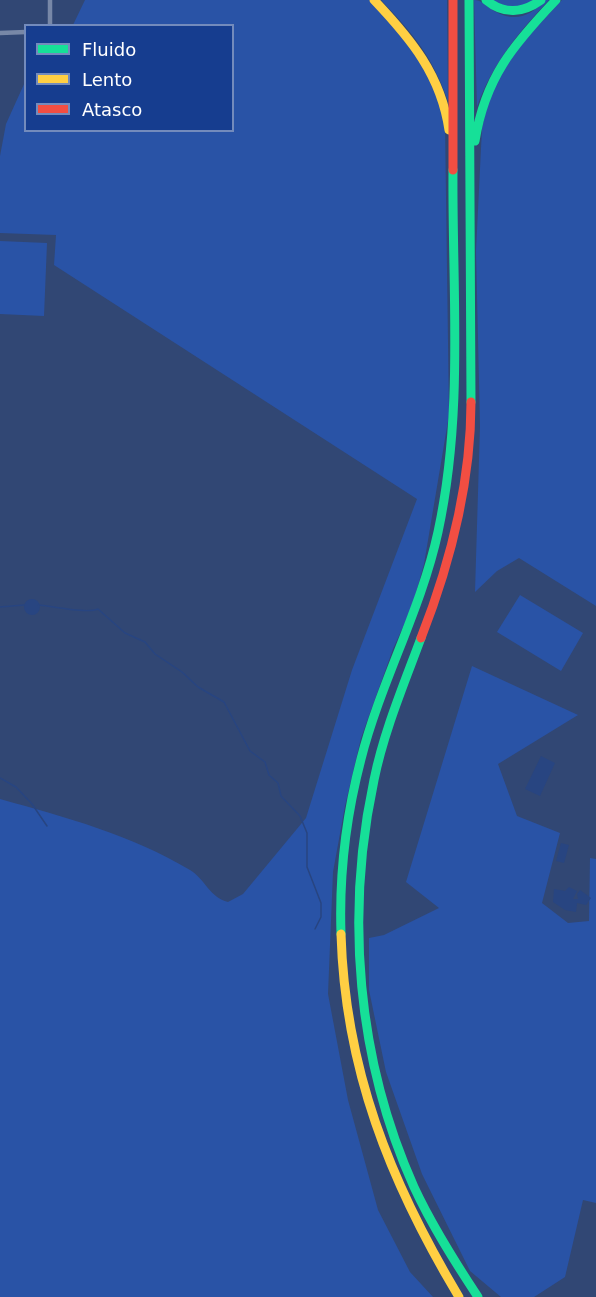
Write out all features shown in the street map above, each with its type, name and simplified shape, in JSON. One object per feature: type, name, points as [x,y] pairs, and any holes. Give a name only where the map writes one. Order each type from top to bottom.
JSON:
[{"type":"highway","points":[[374,0],[423,54],[436,76],[442,93],[452,150]]},
{"type":"highway","points":[[453,0],[455,407],[449,472],[442,515],[418,602],[360,761],[345,849],[340,925],[344,980],[370,1113],[393,1180],[430,1251],[459,1297]]},
{"type":"highway","points":[[469,0],[471,421],[465,476],[446,567],[390,722],[374,778],[360,852],[357,925],[360,978],[372,1056],[387,1110],[408,1174],[448,1252],[478,1297]]},
{"type":"highway","points":[[486,0],[506,12],[521,11],[541,0]]},
{"type":"highway","points":[[471,215],[475,189],[477,118],[486,89],[504,57],[556,0]]},
{"type":"street","points":[[50,0],[50,24]]},
{"type":"street","points":[[0,33],[24,32]]},
{"type":"shaded area","points":[[85,0],[370,0],[414,47],[438,92],[445,124],[449,415],[424,564],[412,607],[393,649],[361,738],[345,806],[333,872],[328,994],[348,1100],[378,1210],[410,1272],[433,1297],[0,1297],[0,799],[73,820],[145,847],[190,870],[222,900],[228,902],[243,894],[306,818],[352,670],[417,499],[54,265],[56,235],[0,233],[0,156],[6,124],[24,84],[24,132],[234,132],[234,24],[73,24]]},
{"type":"shaded area","points":[[381,0],[447,0],[448,101],[435,70],[421,46]]},
{"type":"shaded area","points":[[474,0],[499,13],[513,17],[533,11],[545,0],[549,0],[498,63],[477,107]]},
{"type":"shaded area","points":[[490,0],[534,0],[518,7],[512,7]]},
{"type":"shaded area","points":[[562,0],[596,0],[596,606],[519,558],[497,571],[475,592],[480,426],[476,251],[482,128],[491,89],[508,58]]},
{"type":"shaded area","points":[[0,241],[47,243],[44,316],[0,314]]},
{"type":"shaded area","points":[[520,595],[583,633],[561,671],[497,632]]},
{"type":"shaded area","points":[[32,599],[38,601],[40,607],[38,613],[32,615],[26,613],[24,607],[26,601]]},
{"type":"shaded area","points":[[472,666],[578,715],[498,764],[517,816],[560,833],[542,903],[568,923],[589,921],[590,858],[596,859],[596,1203],[583,1200],[565,1277],[534,1297],[501,1297],[470,1271],[422,1174],[386,1072],[369,990],[369,938],[384,935],[439,908],[406,882]]},
{"type":"shaded area","points":[[541,756],[555,763],[540,796],[525,789]]},
{"type":"shaded area","points":[[561,843],[569,845],[564,863],[556,861]]},
{"type":"shaded area","points":[[569,887],[577,891],[573,899],[578,899],[577,894],[580,890],[591,898],[586,905],[577,903],[576,912],[565,910],[553,902],[554,889],[565,891]]},
{"type":"waterway","points":[[0,607],[24,605]]},
{"type":"waterway","points":[[38,605],[78,610],[98,609],[125,633],[145,642],[155,654],[182,672],[198,687],[224,702],[250,751],[265,762],[269,775],[278,783],[281,796],[300,816],[307,833],[307,867],[321,903],[321,917],[315,929]]},
{"type":"waterway","points":[[0,778],[16,787],[32,804],[47,826]]},
{"type":"traffic: fast","points":[[469,0],[471,402]]},
{"type":"traffic: fast","points":[[486,0],[507,10],[527,8],[541,0]]},
{"type":"traffic: fast","points":[[475,141],[486,99],[503,64],[527,32],[556,0]]},
{"type":"traffic: fast","points":[[341,934],[342,867],[356,780],[369,730],[431,561],[446,487],[451,442],[455,352],[453,170]]},
{"type":"traffic: fast","points":[[421,638],[383,744],[365,831],[360,883],[359,935],[362,986],[369,1038],[380,1089],[395,1139],[428,1216],[478,1297]]},
{"type":"traffic: slow","points":[[374,0],[412,44],[432,75],[445,110],[449,130]]},
{"type":"traffic: slow","points":[[341,934],[344,984],[351,1032],[376,1123],[392,1167],[412,1211],[459,1297]]},
{"type":"traffic: jam","points":[[453,0],[453,170]]},
{"type":"traffic: jam","points":[[421,638],[441,581],[457,522],[467,462],[471,402]]}]
